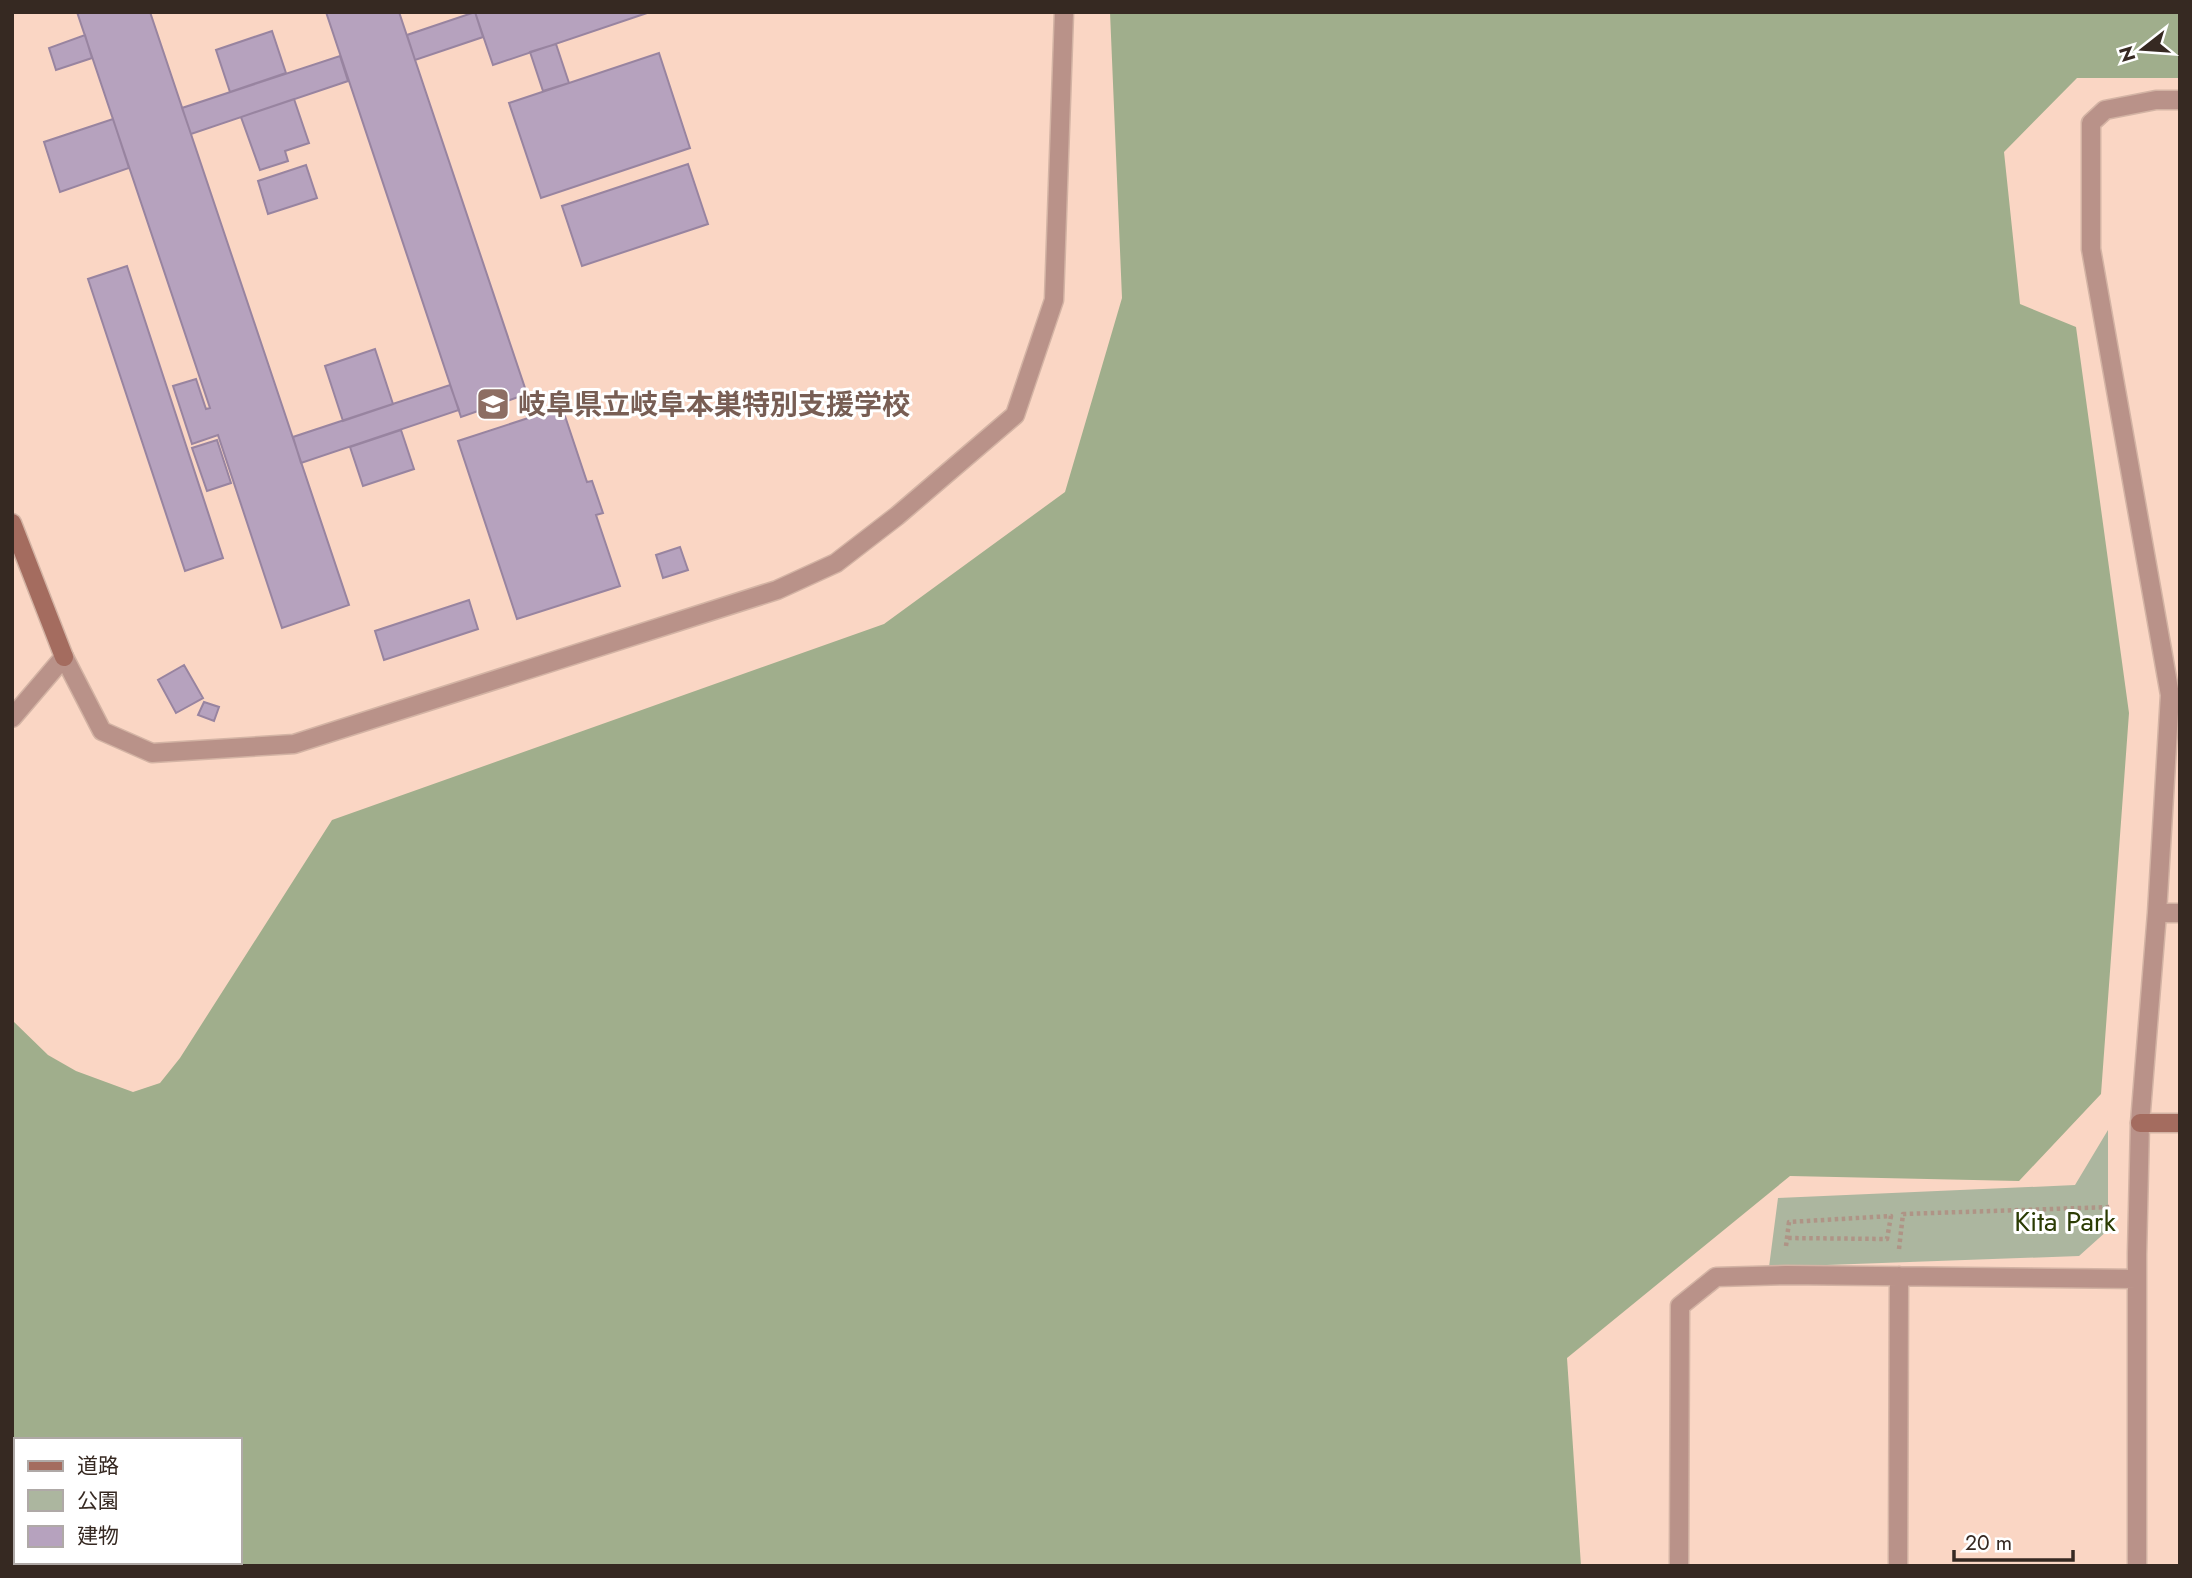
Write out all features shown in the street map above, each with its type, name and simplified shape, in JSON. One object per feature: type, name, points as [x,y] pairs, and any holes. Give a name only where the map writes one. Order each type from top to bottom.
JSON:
[{"type":"street","points":[[12,523],[64,657],[102,731],[152,753],[294,744],[777,590],[836,563],[897,516],[1015,415],[1054,300],[1064,12]]},
{"type":"street","points":[[2137,1566],[2140,1123],[2157,913],[2170,695],[2091,249],[2091,123],[2105,110],[2156,100],[2180,100]]},
{"type":"street","points":[[12,718],[64,657]]},
{"type":"street","points":[[2157,913],[2180,913]]},
{"type":"street","points":[[2140,1123],[2180,1123]]},
{"type":"street","points":[[1679,1566],[1680,1306],[1716,1277],[1786,1275],[2137,1279]]},
{"type":"street","points":[[1898,1566],[1899,1276]]},
{"type":"path","points":[[1898,1256],[1903,1214],[2138,1206]]},
{"type":"path","points":[[1786,1238],[1887,1239],[1891,1216],[1789,1222],[1786,1238],[1786,1275]]},
{"type":"green space","points":[[1110,12],[2180,12],[2180,78],[2077,78],[2004,152],[2020,304],[2076,327],[2129,713],[2101,1094],[2019,1181],[1790,1176],[1567,1358],[1581,1566],[12,1566],[12,1020],[48,1055],[76,1071],[133,1092],[160,1083],[180,1058],[332,820],[884,624],[1065,492],[1122,298]]},
{"type":"green space","name":"Kita Park","points":[[2108,1130],[2108,1230],[2079,1256],[1769,1267],[1778,1198],[2075,1185]]},
{"type":"building","points":[[77,12],[150,12],[349,605],[282,628],[218,435],[192,444],[173,386],[196,379],[206,409],[210,408]]},
{"type":"building","points":[[326,12],[399,12],[527,394],[461,417]]},
{"type":"building","points":[[475,12],[650,12],[493,65]]},
{"type":"building","points":[[475,12],[483,37],[415,60],[407,35]]},
{"type":"building","points":[[272,31],[286,73],[230,92],[216,50]]},
{"type":"building","points":[[85,35],[92,58],[56,70],[49,48]]},
{"type":"building","points":[[556,44],[569,83],[543,91],[530,52]]},
{"type":"building","points":[[659,53],[690,148],[541,198],[509,103]]},
{"type":"building","points":[[340,56],[348,81],[191,134],[182,108]]},
{"type":"building","points":[[294,99],[309,143],[285,151],[288,161],[260,170],[241,117]]},
{"type":"building","points":[[113,119],[129,168],[60,192],[44,142]]},
{"type":"building","points":[[688,164],[708,224],[582,266],[562,206]]},
{"type":"building","points":[[306,165],[317,198],[268,214],[258,181]]},
{"type":"building","points":[[127,266],[223,558],[185,571],[88,279]]},
{"type":"building","points":[[375,349],[393,404],[343,421],[325,366]]},
{"type":"building","points":[[450,385],[459,410],[301,463],[293,437]]},
{"type":"building","points":[[562,407],[587,482],[592,481],[603,513],[596,515],[620,586],[517,619],[458,441]]},
{"type":"building","points":[[401,430],[414,469],[363,486],[350,447]]},
{"type":"building","points":[[217,440],[231,483],[207,491],[192,448]]},
{"type":"building","points":[[680,547],[688,570],[663,578],[656,555]]},
{"type":"building","points":[[469,600],[478,629],[384,660],[375,631]]},
{"type":"building","points":[[184,665],[203,698],[176,713],[158,680]]},
{"type":"building","points":[[204,702],[219,707],[214,721],[198,715]]},
{"type":"place","name":"岐阜県立岐阜本巣特別支援学校","points":[[493,404]]}]
